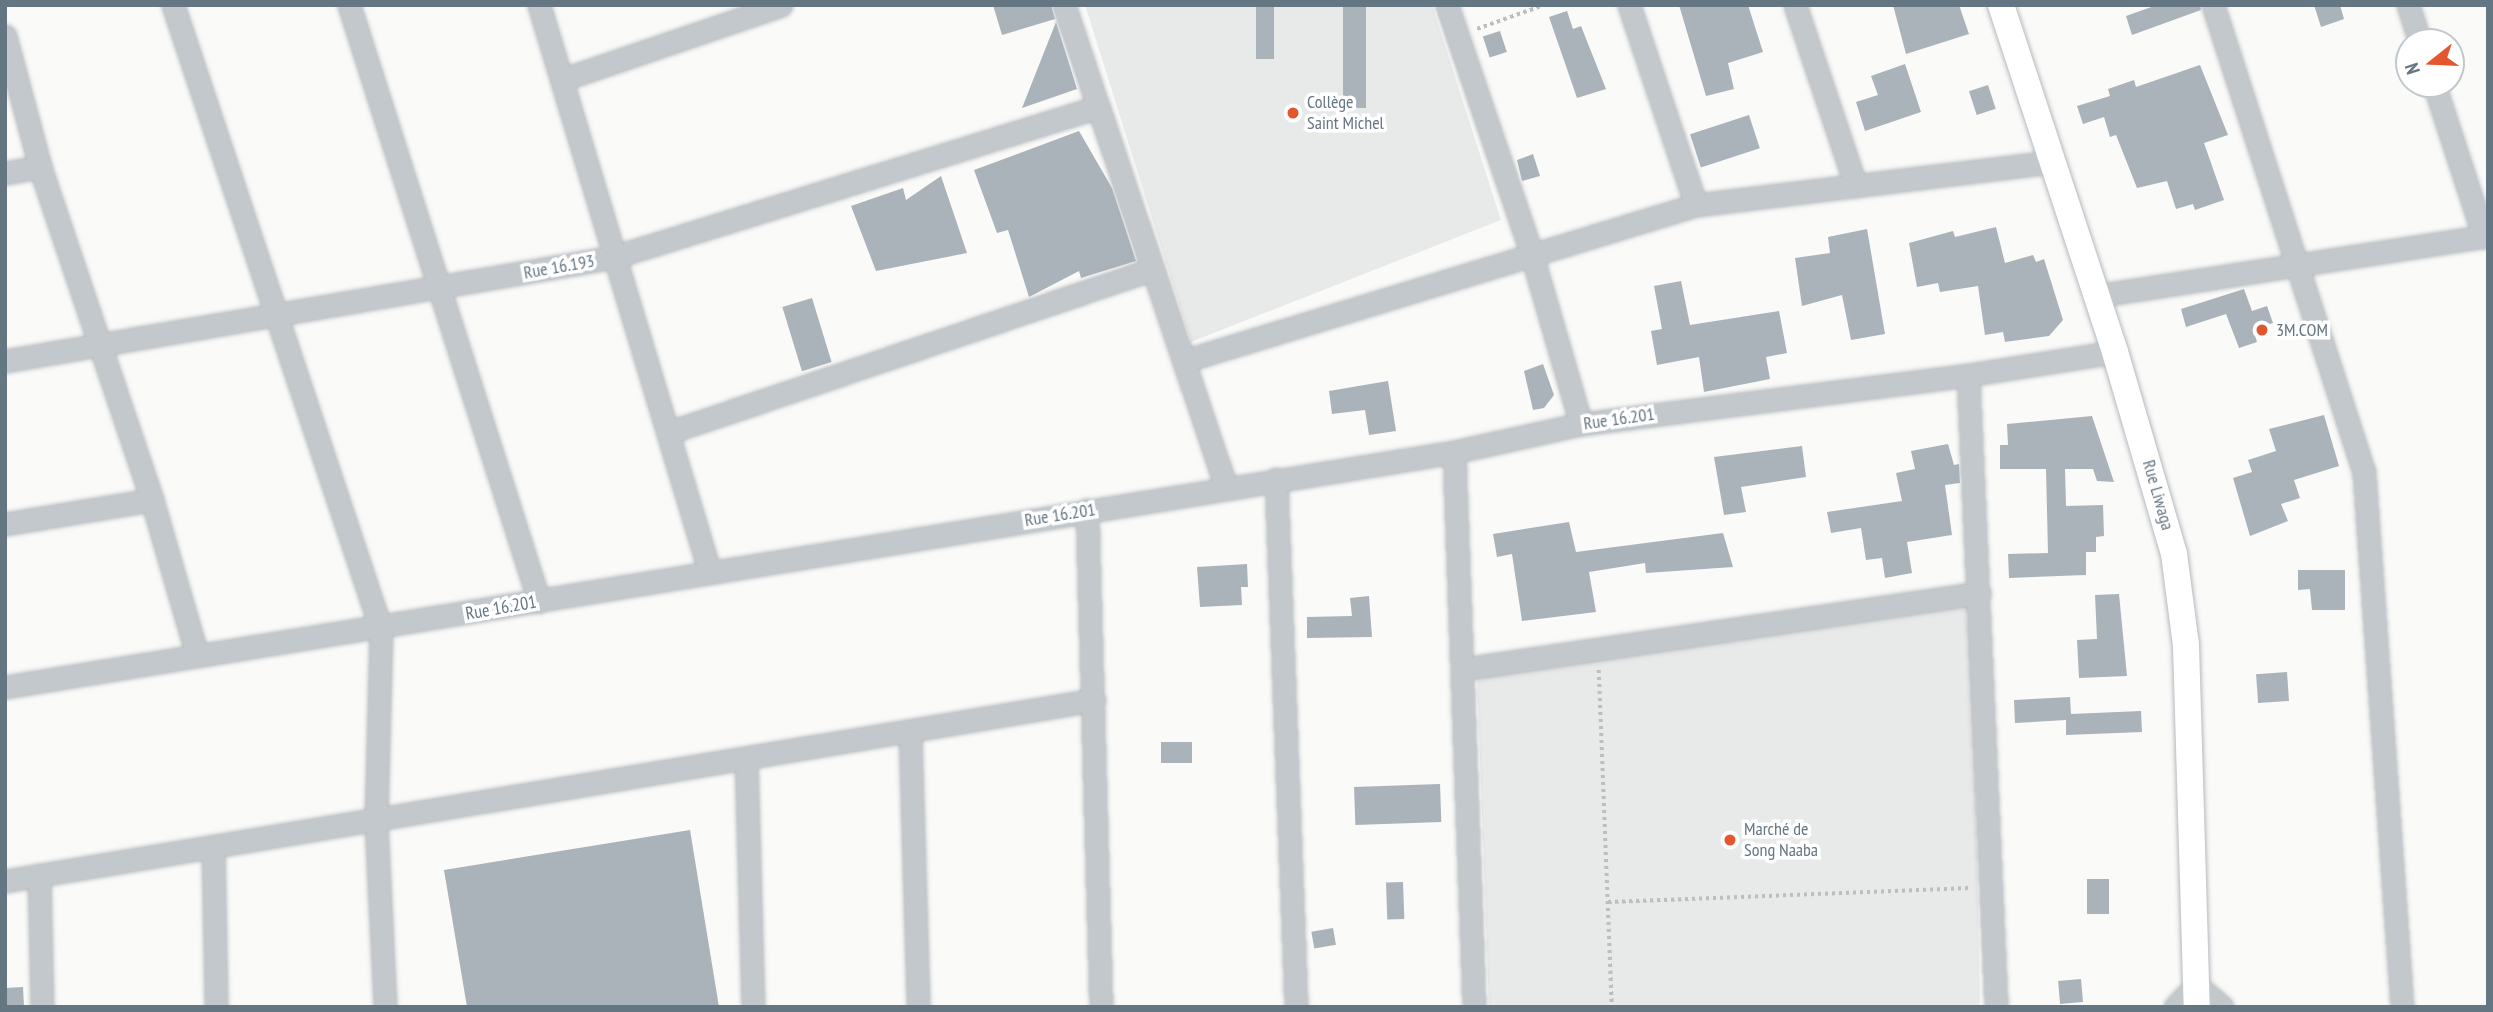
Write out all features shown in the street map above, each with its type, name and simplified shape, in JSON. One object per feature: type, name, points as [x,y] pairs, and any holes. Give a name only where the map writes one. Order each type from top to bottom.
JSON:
[{"type":"main road","name":"Rue Liwaga","points":[[2001,5],[2115,352],[2166,518],[2180,582],[2197,996]]},
{"type":"street","points":[[173,5],[280,318],[380,629],[376,822],[385,1007]]},
{"type":"street","points":[[349,5],[539,601]]},
{"type":"street","points":[[539,5],[564,79],[614,257],[670,432],[710,573]]},
{"type":"street","points":[[564,79],[781,5]]},
{"type":"street","points":[[1065,5],[1226,487]]},
{"type":"street","points":[[1447,5],[1531,252],[1581,424]]},
{"type":"street","points":[[1629,5],[1696,205]]},
{"type":"street","points":[[1795,5],[1856,186]]},
{"type":"street","points":[[2213,5],[2364,472],[2402,1007]]},
{"type":"street","points":[[2408,5],[2415,28]]},
{"type":"street","points":[[5,36],[40,167],[152,500],[197,655]]},
{"type":"street","points":[[2095,296],[2486,236],[2439,98]]},
{"type":"street","name":"Rue 16.193","points":[[5,361],[280,318],[614,257],[1098,107]]},
{"type":"street","points":[[1184,361],[1531,252],[1696,205],[2053,162]]},
{"type":"street","points":[[5,173],[40,167]]},
{"type":"street","points":[[670,432],[1153,269]]},
{"type":"street","name":"Rue 16.201","points":[[5,687],[197,655],[380,629],[1226,487],[1454,452],[1581,424],[1968,375],[2115,352]]},
{"type":"street","points":[[1968,375],[1993,887],[1996,1007]]},
{"type":"street","points":[[1454,452],[1475,1007]]},
{"type":"street","points":[[1276,479],[1296,1007]]},
{"type":"street","points":[[5,523],[152,500]]},
{"type":"street","points":[[1087,510],[1101,1007]]},
{"type":"street","points":[[1462,669],[1979,593]]},
{"type":"street","points":[[5,881],[376,822],[1094,700]]},
{"type":"street","points":[[910,731],[918,1007]]},
{"type":"street","points":[[746,758],[753,1007]]},
{"type":"street","points":[[213,846],[216,1007]]},
{"type":"street","points":[[40,875],[42,1007]]},
{"type":"street","points":[[2175,1007],[2197,996],[2222,1007]]},
{"type":"path","points":[[1457,36],[1544,5]]},
{"type":"path","points":[[1598,647],[1612,1007]]},
{"type":"path","points":[[1608,902],[1993,887]]},
{"type":"shaded area","name":"Collège Saint Michel","points":[[1085,5],[1432,5],[1501,220],[1191,342]]},
{"type":"shaded area","name":"Marché de Song Naaba","points":[[1972,604],[1980,1007],[1489,1007],[1477,674]]},
{"type":"building","points":[[993,5],[1051,5],[1055,19],[1002,35]]},
{"type":"building","points":[[1256,5],[1274,5],[1274,59],[1256,59]]},
{"type":"building","points":[[1343,5],[1366,5],[1366,108],[1343,108]]},
{"type":"building","points":[[1679,5],[1748,5],[1763,52],[1728,63],[1734,89],[1706,96]]},
{"type":"building","points":[[1893,5],[1959,5],[1969,34],[1906,54]]},
{"type":"building","points":[[2157,5],[2200,5],[2201,10],[2132,35],[2126,16]]},
{"type":"building","points":[[2314,5],[2340,5],[2344,19],[2321,27]]},
{"type":"building","points":[[1567,11],[1573,29],[1581,26],[1606,89],[1577,98],[1549,17]]},
{"type":"building","points":[[1056,22],[1077,89],[1022,108]]},
{"type":"building","points":[[1500,31],[1507,52],[1490,57],[1483,37]]},
{"type":"building","points":[[1905,64],[1921,112],[1865,131],[1856,102],[1878,95],[1871,76]]},
{"type":"building","points":[[2200,65],[2228,135],[2204,143],[2224,200],[2195,210],[2193,204],[2176,209],[2167,181],[2137,188],[2116,135],[2110,137],[2104,117],[2083,124],[2077,106],[2110,96],[2108,89],[2134,80],[2136,87]]},
{"type":"building","points":[[1988,85],[1996,109],[1977,115],[1969,91]]},
{"type":"building","points":[[1749,115],[1760,148],[1701,167],[1690,134]]},
{"type":"building","points":[[1079,131],[1112,188],[1136,261],[1081,278],[1079,271],[1029,297],[1008,230],[997,233],[974,170]]},
{"type":"building","points":[[1533,154],[1540,176],[1522,181],[1517,160]]},
{"type":"building","points":[[941,176],[967,253],[876,271],[851,206],[903,188],[906,200]]},
{"type":"building","points":[[1996,227],[2005,263],[2033,255],[2036,262],[2044,259],[2063,320],[2049,336],[2005,342],[2003,332],[1985,335],[1978,286],[1940,292],[1938,283],[1917,287],[1909,243],[1953,231],[1955,237]]},
{"type":"building","points":[[1867,229],[1885,334],[1851,340],[1842,295],[1802,306],[1795,258],[1830,253],[1828,237]]},
{"type":"building","points":[[1681,281],[1690,325],[1779,311],[1787,353],[1766,357],[1770,379],[1704,392],[1699,357],[1657,365],[1651,331],[1662,329],[1654,286]]},
{"type":"building","points":[[2244,289],[2252,311],[2267,306],[2273,323],[2253,329],[2257,342],[2239,348],[2226,314],[2186,327],[2181,309]]},
{"type":"building","points":[[812,298],[832,362],[802,371],[782,307]]},
{"type":"building","points":[[1543,364],[1554,395],[1544,408],[1533,410],[1524,371]]},
{"type":"building","points":[[1388,381],[1396,431],[1369,435],[1365,410],[1332,414],[1329,391]]},
{"type":"building","points":[[2324,415],[2339,466],[2294,480],[2300,498],[2281,504],[2288,521],[2250,536],[2233,478],[2252,472],[2248,460],[2276,451],[2269,429]]},
{"type":"building","points":[[2092,416],[2114,482],[2097,481],[2093,469],[2065,469],[2066,506],[2103,505],[2104,536],[2096,537],[2096,552],[2086,552],[2086,575],[2009,578],[2008,554],[2048,553],[2046,469],[2000,469],[2000,445],[2008,445],[2007,424]]},
{"type":"building","points":[[1948,444],[1954,465],[1959,464],[1960,483],[1945,485],[1952,535],[1907,542],[1912,573],[1885,578],[1882,558],[1866,560],[1861,528],[1831,533],[1827,512],[1902,501],[1896,473],[1915,469],[1911,451]]},
{"type":"building","points":[[1802,446],[1806,477],[1741,487],[1746,512],[1724,515],[1714,457]]},
{"type":"building","points":[[1569,522],[1576,552],[1723,533],[1733,567],[1646,573],[1645,563],[1589,572],[1596,612],[1522,621],[1512,554],[1497,557],[1493,534]]},
{"type":"building","points":[[1247,564],[1248,587],[1241,587],[1242,605],[1200,607],[1197,567]]},
{"type":"building","points":[[2298,570],[2345,570],[2345,610],[2312,610],[2310,589],[2298,590]]},
{"type":"building","points":[[2119,594],[2127,676],[2079,678],[2077,640],[2097,639],[2095,595]]},
{"type":"building","points":[[1369,596],[1372,637],[1307,638],[1307,617],[1352,616],[1350,598]]},
{"type":"building","points":[[2287,672],[2289,701],[2258,703],[2256,674]]},
{"type":"building","points":[[2070,697],[2071,714],[2141,711],[2142,732],[2066,735],[2066,720],[2015,723],[2014,700]]},
{"type":"building","points":[[1161,742],[1192,742],[1192,763],[1161,763]]},
{"type":"building","points":[[1440,784],[1441,822],[1355,825],[1354,787]]},
{"type":"building","points":[[690,830],[719,1007],[467,1007],[444,870]]},
{"type":"building","points":[[2087,879],[2109,879],[2109,914],[2087,914]]},
{"type":"building","points":[[1403,882],[1404,919],[1387,920],[1386,883]]},
{"type":"building","points":[[1333,928],[1336,945],[1314,949],[1311,932]]},
{"type":"building","points":[[2081,979],[2083,1002],[2060,1004],[2058,981]]},
{"type":"building","points":[[23,987],[24,1007],[6,1007],[5,988]]},
{"type":"place","name":"Collège Saint Michel","points":[[1293,113]]},
{"type":"place","name":"3M.COM","points":[[2262,330]]},
{"type":"place","name":"Marché de Song Naaba","points":[[1730,840]]}]
